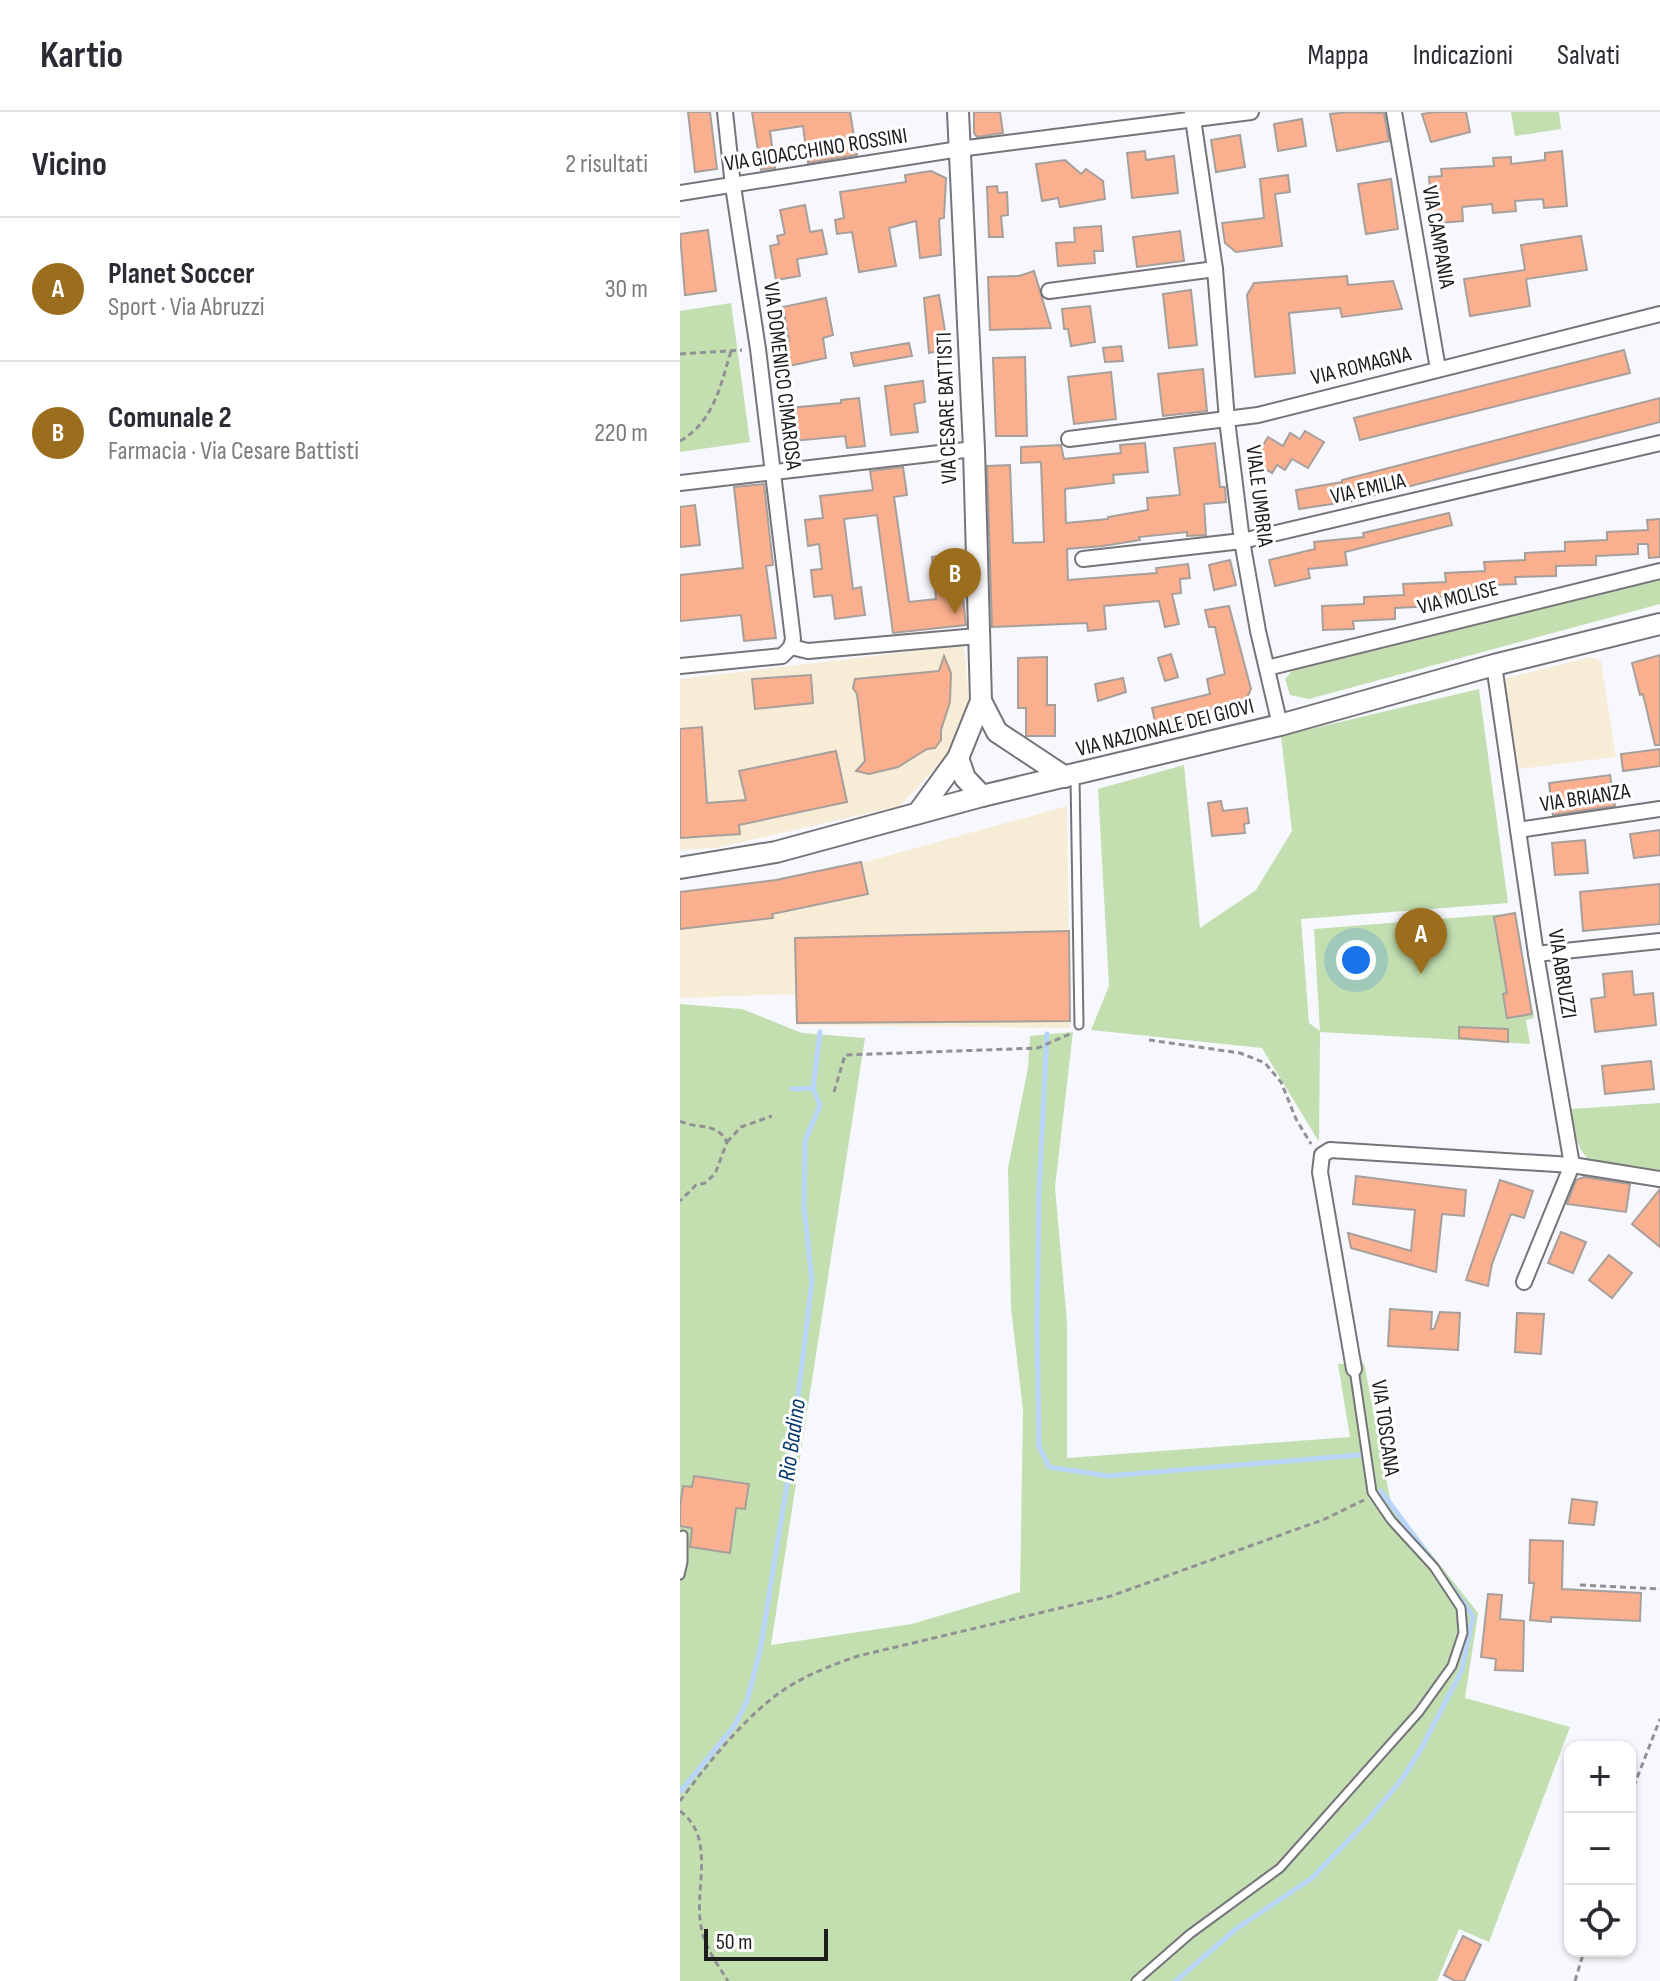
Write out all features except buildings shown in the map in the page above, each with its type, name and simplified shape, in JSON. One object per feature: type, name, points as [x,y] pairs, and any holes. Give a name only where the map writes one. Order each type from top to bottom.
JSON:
[{"type":"main road","name":"VIA CESARE BATTISTI","points":[[958,112],[974,449],[981,701],[997,732],[1070,776]]},
{"type":"main road","name":"VIA NAZIONALE DEI GIOVI","points":[[680,868],[776,852],[982,796],[1280,725],[1494,665],[1660,624]]},
{"type":"main road","name":"VIA CESARE BATTISTI","points":[[918,813],[958,758],[981,701]]},
{"type":"main road","points":[[1014,789],[1021,767],[1019,748]]},
{"type":"main road","points":[[958,758],[965,778],[982,796]]},
{"type":"street","name":"VIA DOMENICO CIMAROSA","points":[[725,112],[758,349],[793,639],[791,647]]},
{"type":"street","name":"VIA GIOACCHINO ROSSINI","points":[[680,193],[959,149],[1193,116],[1251,112]]},
{"type":"street","name":"VIA CAMPANIA","points":[[1394,112],[1438,369]]},
{"type":"street","name":"VIALE UMBRIA","points":[[1193,116],[1215,269],[1227,420],[1242,541],[1280,725]]},
{"type":"street","points":[[1049,291],[1215,269]]},
{"type":"street","name":"VIA ROMAGNA","points":[[1069,439],[1227,420],[1660,314]]},
{"type":"street","name":"VIA EMILIA","points":[[1083,559],[1242,541],[1660,443]]},
{"type":"street","points":[[680,483],[974,449]]},
{"type":"street","name":"VIA MOLISE","points":[[1267,668],[1660,571]]},
{"type":"street","points":[[680,666],[782,656],[791,647],[808,651],[977,636]]},
{"type":"street","name":"VIA ABRUZZI","points":[[1494,665],[1536,954],[1572,1165]]},
{"type":"street","name":"VIA BRIANZA","points":[[1518,830],[1660,809]]},
{"type":"street","points":[[1536,954],[1660,941]]},
{"type":"street","points":[[1322,1155],[1330,1150],[1572,1165],[1660,1179]]},
{"type":"street","name":"VIA TOSCANA","points":[[1322,1155],[1320,1172],[1354,1369]]},
{"type":"street","points":[[1524,1282],[1572,1165]]},
{"type":"lane","points":[[1070,776],[1079,1025]]},
{"type":"lane","name":"VIA TOSCANA","points":[[1136,1981],[1190,1934],[1280,1868],[1400,1734],[1452,1666],[1463,1633],[1461,1608],[1434,1567],[1391,1520],[1372,1492],[1354,1369]]},
{"type":"lane","points":[[680,1575],[683,1535]]},
{"type":"path","points":[[680,354],[758,349]]},
{"type":"path","points":[[680,441],[694,433],[713,407],[731,351]]},
{"type":"path","points":[[834,1092],[845,1055],[1038,1048],[1078,1030],[1079,1025]]},
{"type":"path","points":[[1149,1040],[1240,1053],[1265,1063],[1281,1082],[1296,1119],[1312,1146],[1322,1155]]},
{"type":"path","points":[[680,1201],[696,1185],[705,1183],[715,1174],[727,1142],[741,1127],[772,1116]]},
{"type":"path","points":[[680,1121],[688,1125],[713,1127],[722,1132],[727,1142]]},
{"type":"path","points":[[680,1801],[759,1710],[784,1689],[819,1670],[858,1656],[1111,1596],[1325,1519],[1366,1499],[1372,1492]]},
{"type":"path","points":[[1580,1585],[1660,1589]]},
{"type":"path","points":[[1636,1781],[1660,1719]]},
{"type":"path","points":[[680,1811],[689,1818],[701,1851],[701,1929],[728,1981]]},
{"type":"path","points":[[1575,1981],[1582,1957]]},
{"type":"shaded area","points":[[964,645],[969,703],[951,751],[900,806],[716,848],[680,850],[680,679]]},
{"type":"shaded area","points":[[1590,657],[1601,661],[1616,757],[1519,769],[1504,679]]},
{"type":"shaded area","points":[[1067,806],[1070,1028],[796,1025],[795,994],[680,998],[680,892],[764,881],[869,861]]},
{"type":"green space","points":[[1511,112],[1559,112],[1561,129],[1515,136]]},
{"type":"green space","points":[[731,303],[750,442],[680,452],[680,311]]},
{"type":"green space","points":[[1660,577],[1660,604],[1309,699],[1290,695],[1285,679],[1292,671]]},
{"type":"green space","points":[[1479,689],[1508,903],[1301,919],[1309,1023],[1320,1031],[1314,929],[1515,913],[1534,1018],[1526,1020],[1530,1044],[1320,1032],[1319,1142],[1262,1048],[1091,1030],[1109,986],[1098,789],[1184,765],[1200,928],[1256,890],[1292,831],[1281,736]]},
{"type":"green space","points":[[680,1004],[742,1009],[802,1033],[865,1038],[771,1645],[912,1624],[1020,1592],[1023,1410],[1011,1308],[1008,1168],[1028,1068],[1030,1036],[1073,1032],[1055,1187],[1067,1322],[1067,1458],[1350,1437],[1338,1364],[1364,1363],[1391,1503],[1478,1613],[1465,1698],[1570,1727],[1489,1942],[1459,1929],[1437,1981],[680,1981]]},
{"type":"green space","points":[[1660,1103],[1660,1173],[1595,1164],[1583,1153],[1571,1109]]},
{"type":"waterway","points":[[813,1088],[820,1032]]},
{"type":"waterway","points":[[1047,1034],[1039,1191],[1037,1326],[1039,1446],[1049,1467],[1108,1476],[1359,1455]]},
{"type":"waterway","name":"Rio Badino","points":[[680,1792],[735,1725],[747,1701],[760,1651],[789,1472],[812,1281],[804,1207],[805,1141],[820,1105],[813,1088],[792,1089]]},
{"type":"waterway","points":[[1176,1981],[1236,1929],[1312,1878],[1367,1821],[1402,1779],[1421,1749],[1462,1670],[1473,1616],[1381,1491]]},
{"type":"place","name":"Comunale 2","points":[[955,614]]},
{"type":"place","name":"Planet Soccer","points":[[1421,974]]}]
